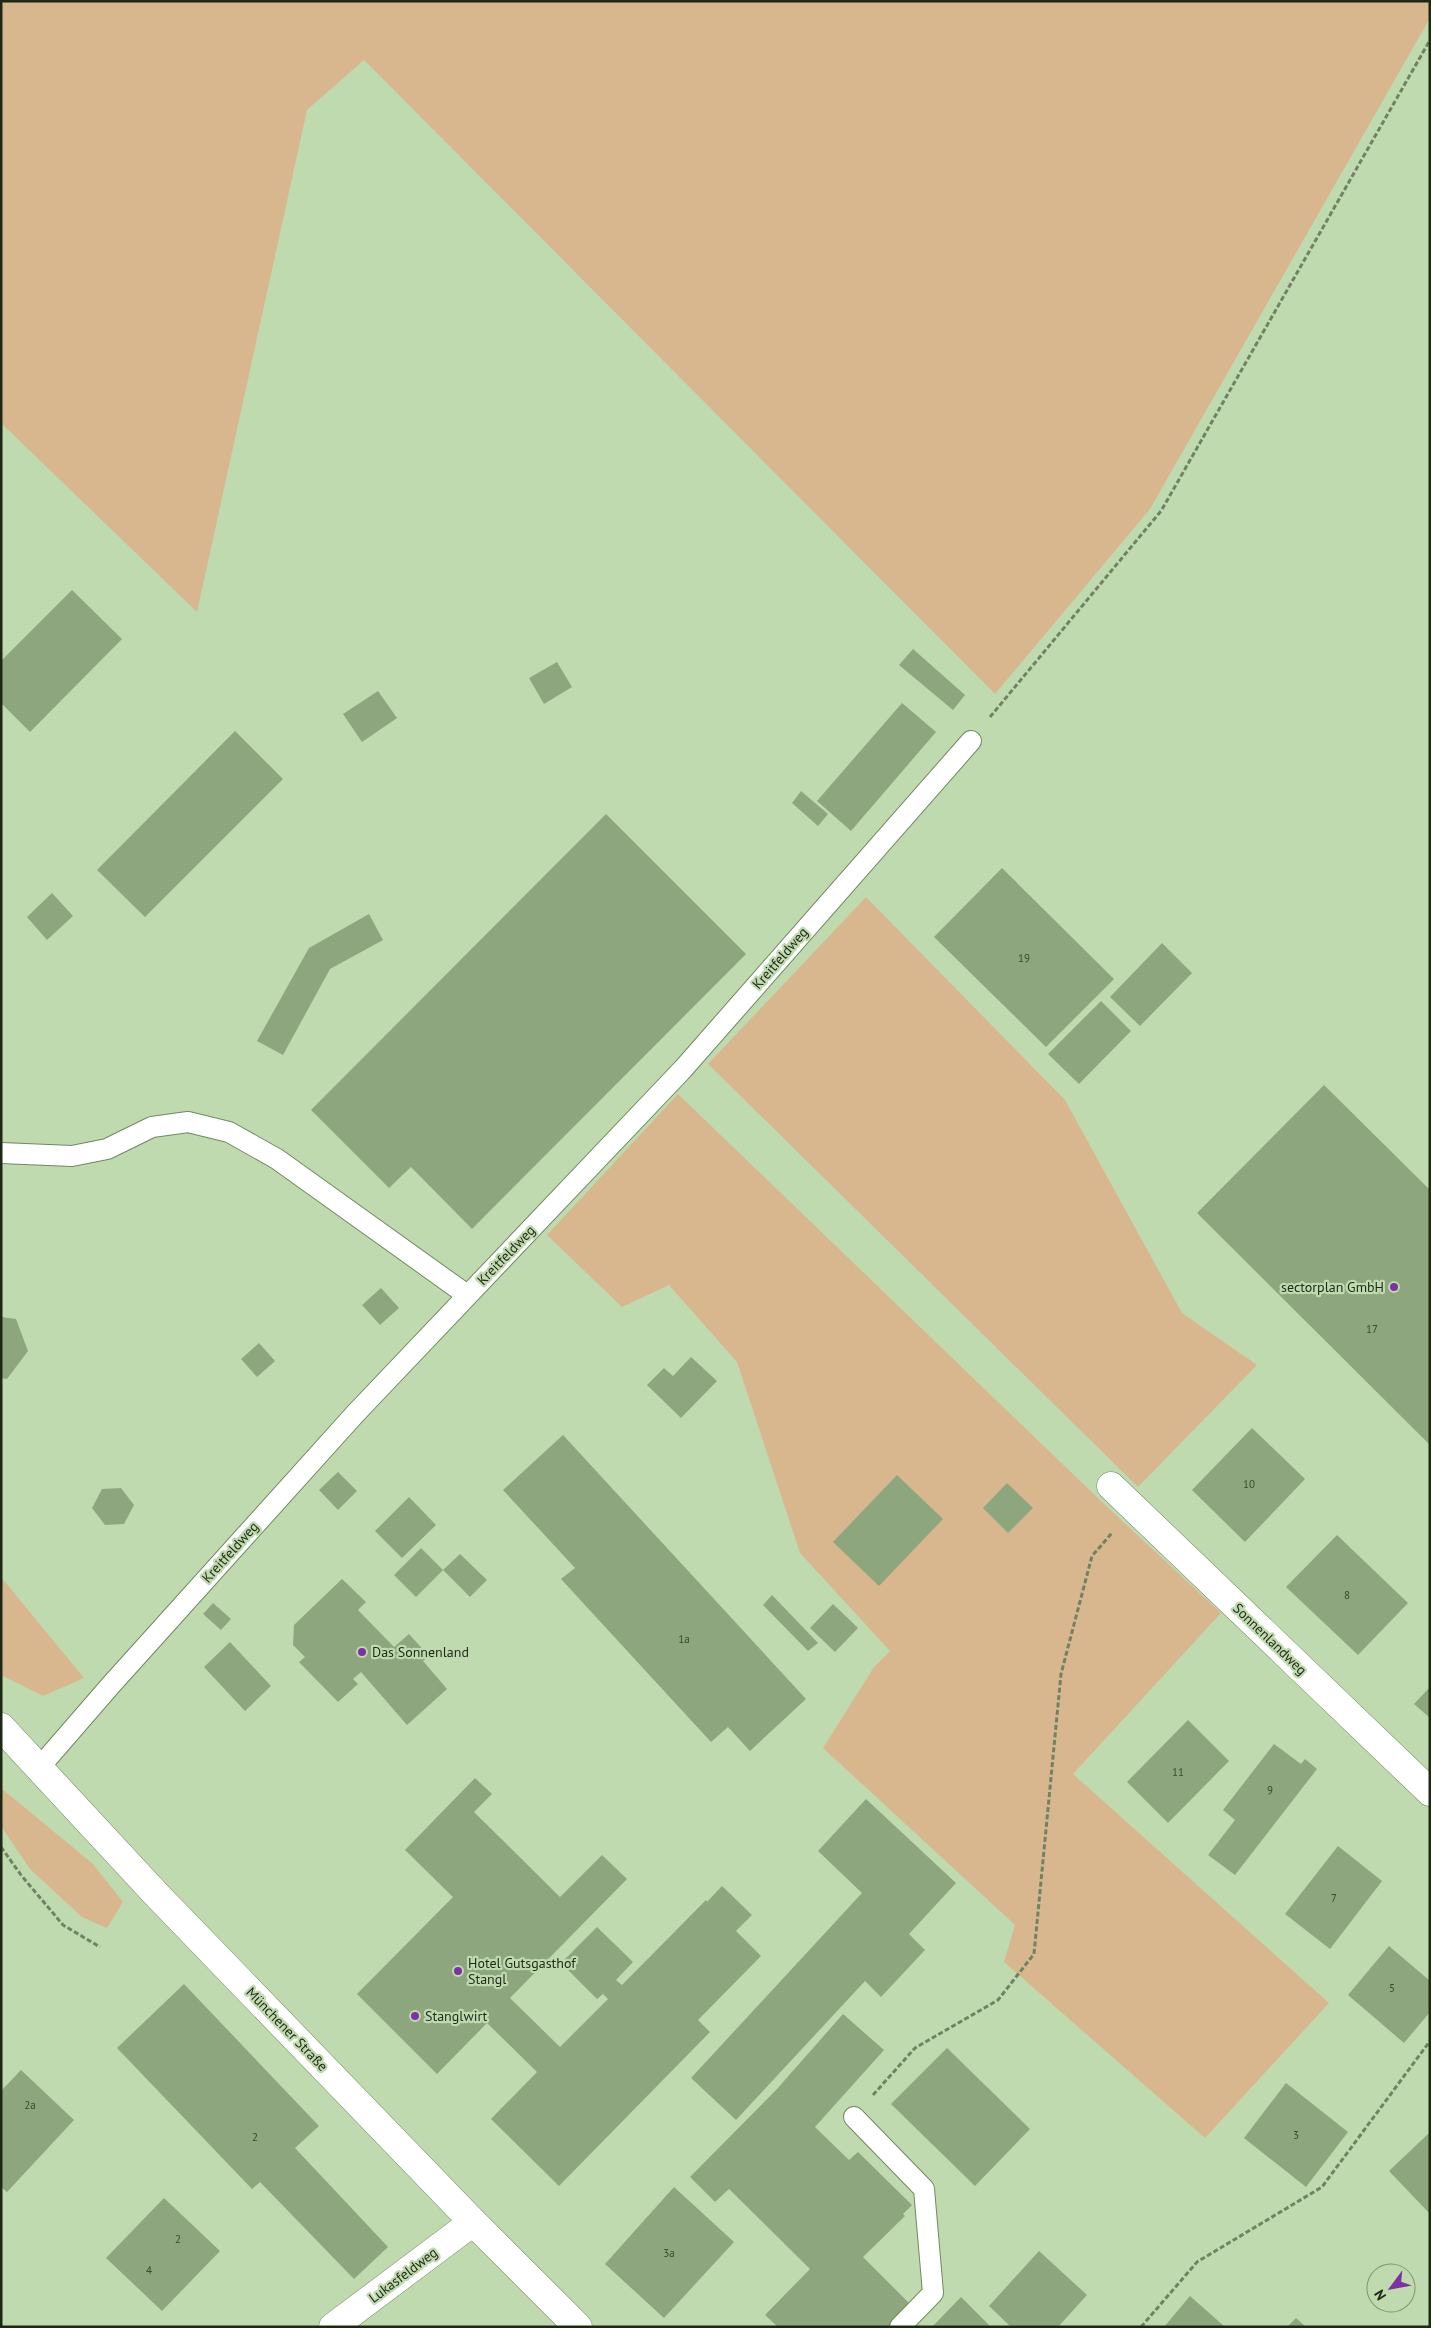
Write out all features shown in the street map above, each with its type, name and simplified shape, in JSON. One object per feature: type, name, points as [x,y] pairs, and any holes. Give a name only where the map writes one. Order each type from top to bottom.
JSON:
[{"type":"street","name":"Sonnenlandweg","points":[[1111,1486],[1430,1792]]},
{"type":"street","name":"Münchener Straße","points":[[1,1726],[155,1893],[473,2222],[578,2327]]},
{"type":"street","name":"Lukasfeldweg","points":[[333,2327],[473,2222]]},
{"type":"lane","name":"Kreitfeldweg","points":[[39,1768],[110,1686],[355,1414],[683,1069],[970,741]]},
{"type":"lane","points":[[1,1153],[72,1156],[107,1149],[152,1127],[188,1122],[229,1132],[277,1159],[467,1295]]},
{"type":"lane","points":[[854,2117],[924,2189],[933,2293],[900,2327]]},
{"type":"path","points":[[970,741],[1161,511],[1430,40]]},
{"type":"path","points":[[854,2117],[915,2048],[998,2000],[1034,1954],[1061,1674],[1092,1556],[1134,1508]]},
{"type":"path","points":[[1,1847],[21,1875],[64,1926],[100,1947]]},
{"type":"path","points":[[1141,2327],[1197,2262],[1322,2187],[1430,2041]]},
{"type":"shaded area","points":[[1,1],[1430,1],[1430,18],[1150,509],[995,694],[364,60],[307,110],[197,612],[1,423]]},
{"type":"shaded area","points":[[866,897],[1065,1100],[1182,1313],[1257,1365],[1138,1487],[708,1064]]},
{"type":"shaded area","points":[[678,1094],[1102,1502],[1221,1613],[1073,1774],[1329,2003],[1205,2138],[1004,1962],[1015,1925],[823,1748],[874,1667],[890,1651],[800,1553],[737,1362],[669,1285],[622,1307],[547,1235]]},
{"type":"shaded area","points":[[1,1577],[84,1678],[43,1696],[1,1675]]},
{"type":"shaded area","points":[[1,1788],[93,1864],[123,1902],[107,1928],[82,1917],[30,1869],[1,1826]]},
{"type":"building","points":[[72,590],[122,639],[30,732],[1,703],[1,661]]},
{"type":"building","points":[[913,649],[965,695],[953,710],[899,665]]},
{"type":"building","points":[[557,662],[572,687],[544,704],[529,678]]},
{"type":"building","points":[[378,691],[397,718],[362,742],[343,714]]},
{"type":"building","points":[[902,703],[936,732],[851,831],[817,801]]},
{"type":"building","points":[[235,731],[283,779],[145,917],[97,870]]},
{"type":"building","points":[[801,791],[828,814],[818,826],[792,803]]},
{"type":"building","points":[[606,814],[746,954],[472,1229],[411,1167],[389,1188],[311,1110]]},
{"type":"building","points":[[1002,868],[1114,979],[1046,1047],[934,937]]},
{"type":"building","points":[[52,893],[73,916],[47,940],[27,917]]},
{"type":"building","points":[[369,914],[383,940],[330,969],[283,1055],[257,1041],[309,948]]},
{"type":"building","points":[[1162,943],[1192,973],[1140,1026],[1110,997]]},
{"type":"building","points":[[1101,1001],[1131,1031],[1079,1084],[1048,1054]]},
{"type":"building","points":[[1324,1085],[1430,1190],[1430,1445],[1197,1213]]},
{"type":"building","points":[[381,1288],[399,1308],[380,1325],[362,1305]]},
{"type":"building","points":[[1,1317],[16,1319],[28,1351],[7,1379],[1,1378]]},
{"type":"building","points":[[259,1343],[275,1361],[257,1377],[241,1359]]},
{"type":"building","points":[[691,1357],[717,1381],[681,1418],[647,1385],[664,1368],[673,1376]]},
{"type":"building","points":[[1252,1428],[1305,1479],[1245,1542],[1192,1490]]},
{"type":"building","points":[[563,1435],[806,1699],[750,1751],[728,1727],[711,1742],[561,1579],[575,1568],[503,1490]]},
{"type":"building","points":[[338,1472],[357,1491],[338,1510],[319,1490]]},
{"type":"building","points":[[897,1475],[943,1519],[879,1586],[833,1542]]},
{"type":"building","points":[[1007,1483],[1033,1508],[1008,1533],[983,1508]]},
{"type":"building","points":[[121,1488],[134,1505],[124,1524],[105,1525],[92,1508],[102,1489]]},
{"type":"building","points":[[409,1497],[436,1525],[402,1558],[375,1531]]},
{"type":"building","points":[[1337,1535],[1408,1603],[1358,1655],[1286,1587]]},
{"type":"building","points":[[421,1548],[443,1570],[416,1597],[394,1575]]},
{"type":"building","points":[[460,1554],[487,1580],[470,1597],[443,1570]]},
{"type":"building","name":"Das Sonnenland","points":[[342,1579],[366,1602],[358,1610],[394,1647],[409,1634],[429,1656],[423,1661],[447,1689],[407,1725],[361,1672],[353,1679],[358,1684],[338,1702],[299,1662],[305,1657],[293,1645],[294,1625]]},
{"type":"building","points":[[772,1595],[818,1643],[808,1651],[763,1605]]},
{"type":"building","points":[[213,1603],[231,1619],[221,1630],[203,1614]]},
{"type":"building","points":[[833,1604],[858,1628],[835,1652],[810,1628]]},
{"type":"building","points":[[230,1642],[271,1686],[245,1711],[204,1667]]},
{"type":"building","points":[[1430,1687],[1430,1718],[1414,1704]]},
{"type":"building","points":[[1188,1720],[1229,1761],[1168,1823],[1127,1782]]},
{"type":"building","points":[[1274,1744],[1301,1764],[1305,1759],[1317,1769],[1235,1875],[1208,1855],[1235,1820],[1223,1810]]},
{"type":"building","points":[[475,1778],[492,1794],[474,1812],[560,1897],[602,1855],[627,1879],[510,1998],[560,2047],[608,1999],[603,1994],[597,1999],[561,1963],[597,1927],[633,1962],[616,1980],[622,1985],[722,1886],[752,1915],[736,1931],[761,1956],[698,2020],[710,2032],[559,2186],[491,2119],[537,2072],[487,2023],[437,2074],[357,1994],[453,1897],[405,1850]]},
{"type":"building","points":[[866,1799],[956,1883],[909,1934],[925,1950],[881,1997],[865,1981],[736,2120],[691,2078],[862,1893],[818,1851]]},
{"type":"building","points":[[1338,1846],[1382,1881],[1330,1949],[1285,1914]]},
{"type":"building","points":[[1389,1946],[1430,1981],[1430,2012],[1404,2043],[1348,1995]]},
{"type":"building","points":[[184,1984],[319,2126],[295,2148],[388,2247],[354,2279],[260,2182],[252,2189],[117,2048]]},
{"type":"building","points":[[843,2014],[884,2050],[815,2127],[849,2160],[858,2152],[912,2205],[903,2214],[905,2216],[863,2257],[911,2305],[890,2327],[778,2327],[765,2315],[810,2269],[729,2189],[715,2202],[690,2177],[777,2089]]},
{"type":"building","points":[[947,2048],[1030,2129],[975,2186],[891,2104]]},
{"type":"building","points":[[21,2070],[74,2120],[7,2192],[1,2187],[1,2091]]},
{"type":"building","points":[[1286,2083],[1348,2132],[1306,2187],[1244,2138]]},
{"type":"building","points":[[1428,2134],[1430,2135],[1430,2214],[1389,2171]]},
{"type":"building","points":[[674,2187],[734,2242],[664,2318],[605,2264]]},
{"type":"building","points":[[164,2198],[220,2251],[162,2311],[106,2258]]},
{"type":"building","points":[[1039,2251],[1087,2295],[1058,2327],[1011,2327],[989,2306]]},
{"type":"building","points":[[1190,2296],[1225,2327],[1164,2327]]},
{"type":"building","points":[[961,2297],[991,2327],[932,2327]]},
{"type":"building","points":[[1296,2318],[1306,2327],[1287,2327]]},
{"type":"place","name":"sectorplan GmbH","points":[[1394,1287]]},
{"type":"place","name":"Das Sonnenland","points":[[362,1652]]},
{"type":"place","name":"Hotel Gutsgasthof Stangl","points":[[458,1971]]},
{"type":"place","name":"Stanglwirt","points":[[415,2016]]}]
